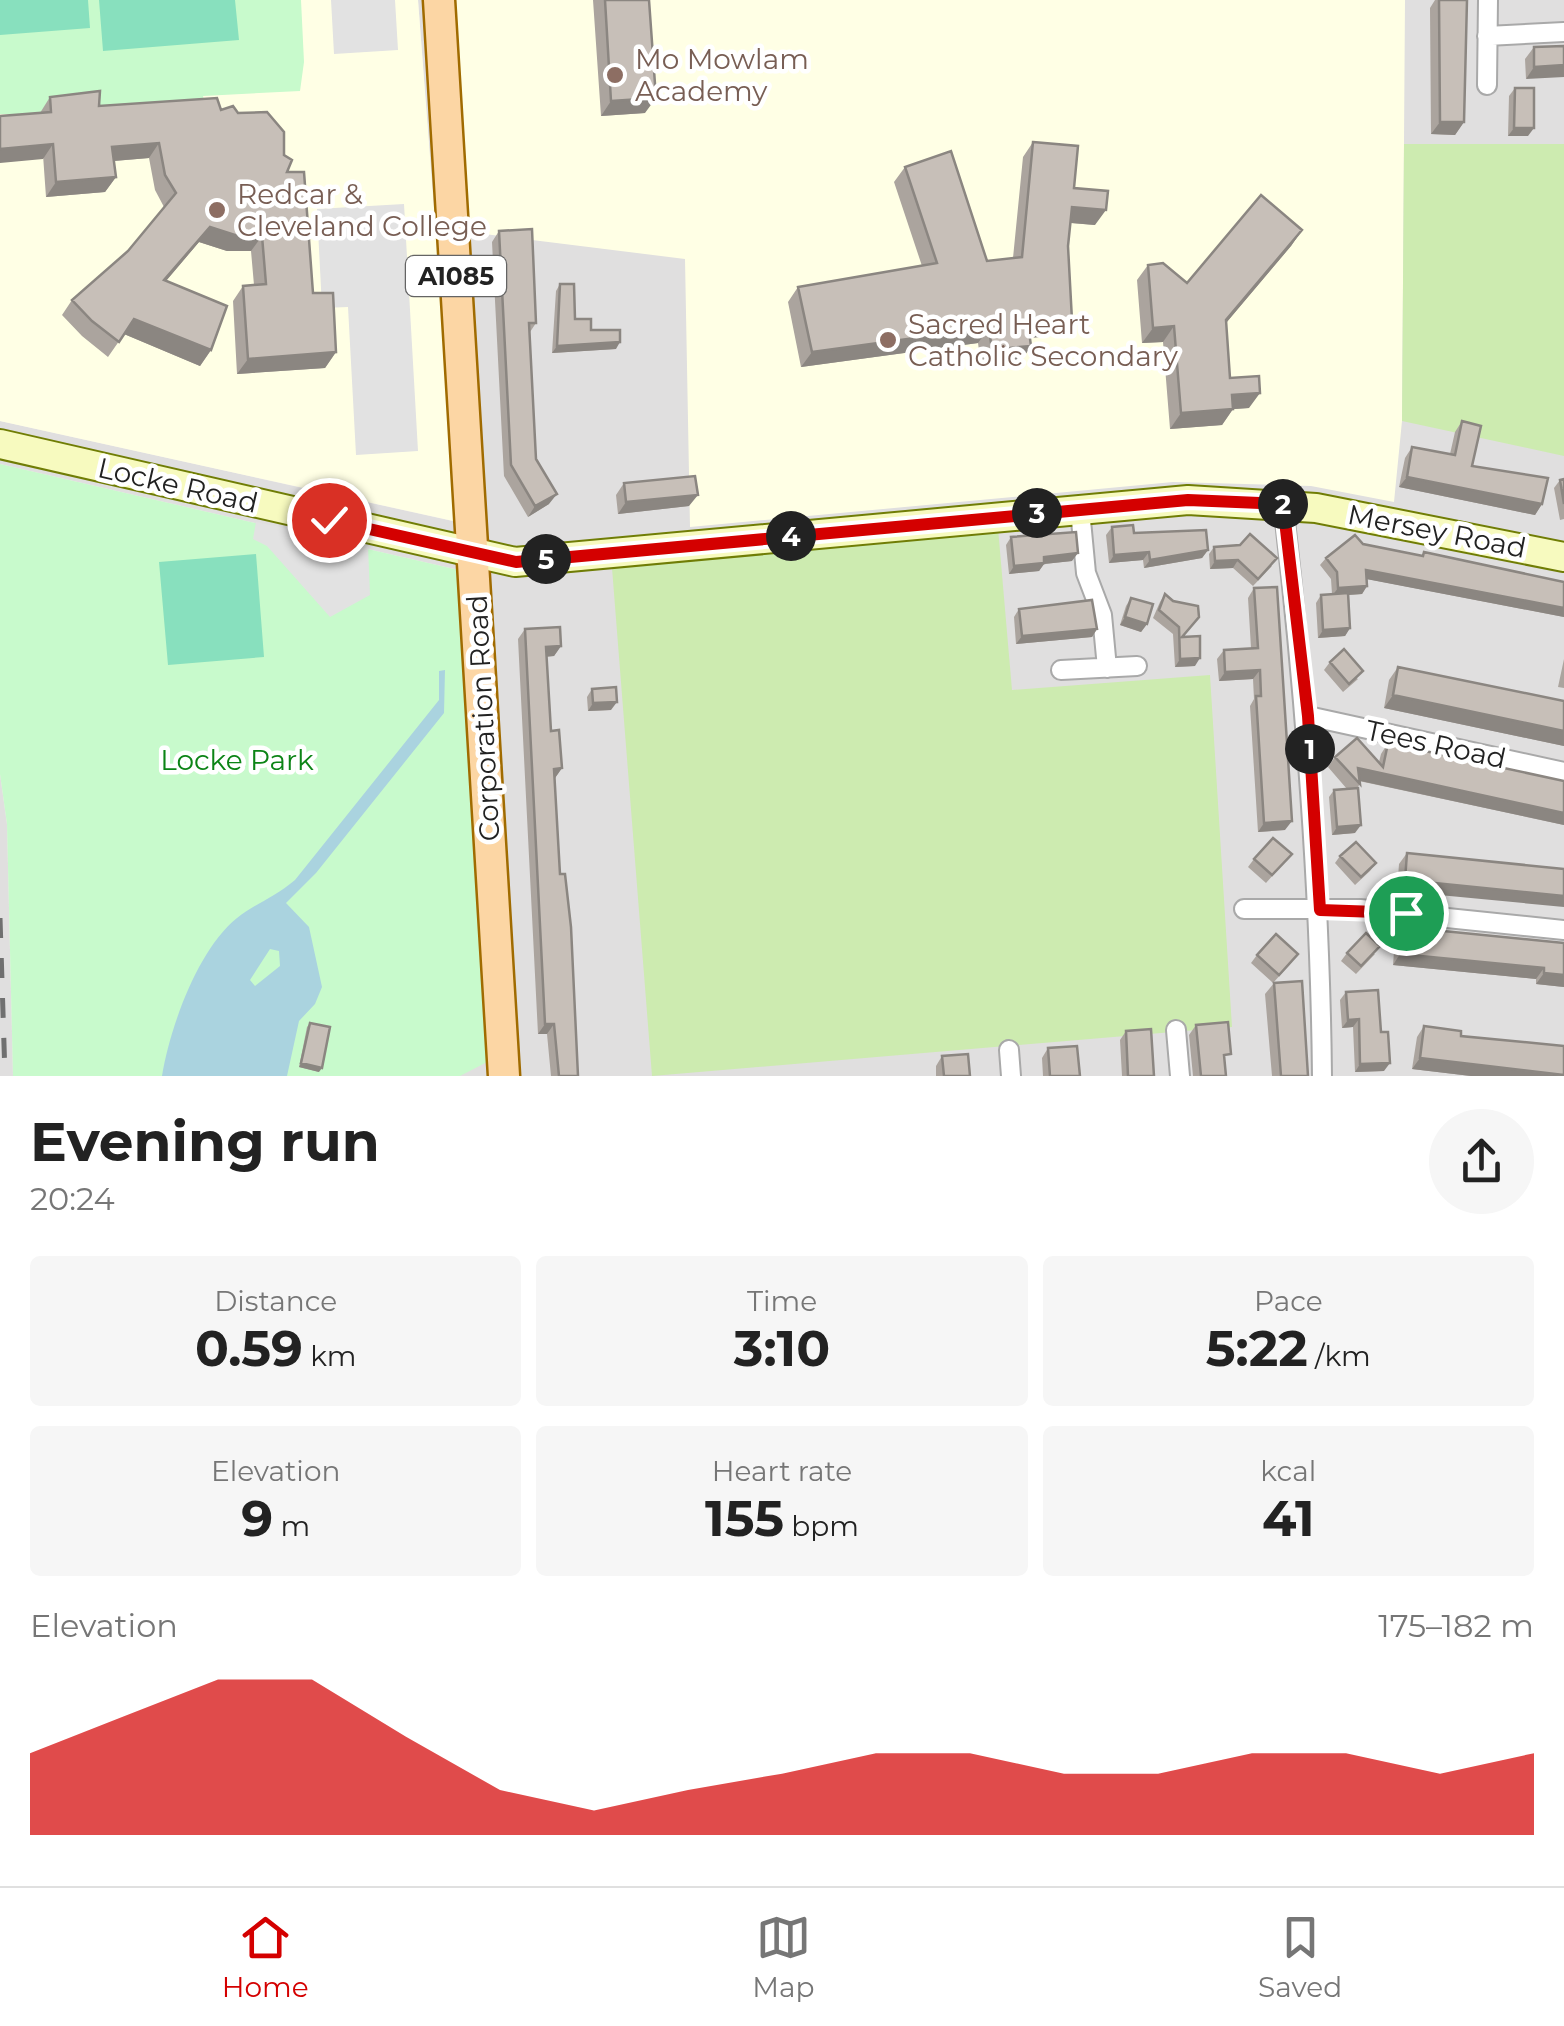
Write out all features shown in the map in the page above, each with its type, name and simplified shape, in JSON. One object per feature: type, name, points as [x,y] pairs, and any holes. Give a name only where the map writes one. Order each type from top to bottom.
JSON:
[{"type":"main road","name":"Corporation Road","points":[[439,0],[504,1076]]},
{"type":"street","points":[[1487,85],[1488,0]]},
{"type":"street","points":[[1487,36],[1564,32]]},
{"type":"street","name":"Locke Road","points":[[0,444],[474,553]]},
{"type":"street","name":"Mersey Road","points":[[474,553],[516,562],[1188,500],[1283,504],[1564,557]]},
{"type":"street","points":[[1283,504],[1308,716],[1320,910],[1322,1076]]},
{"type":"street","points":[[1080,510],[1086,574],[1102,616],[1107,668]]},
{"type":"street","points":[[1061,670],[1137,666]]},
{"type":"street","name":"Tees Road","points":[[1308,716],[1564,772]]},
{"type":"street","points":[[1244,908],[1406,913],[1564,930]]},
{"type":"street","points":[[1176,1030],[1180,1076]]},
{"type":"street","points":[[1009,1050],[1010,1076]]},
{"type":"shaded area","name":"Redcar & Cleveland College","points":[[0,0],[418,0],[458,522],[0,421]]},
{"type":"shaded area","points":[[331,0],[395,0],[398,50],[334,54]]},
{"type":"shaded area","points":[[418,0],[1564,0],[1564,1076],[460,1076],[463,571],[0,464],[0,421],[457,522]]},
{"type":"shaded area","points":[[456,0],[1405,0],[1402,421],[1394,502],[1311,486],[1173,482],[690,527],[685,259],[469,232]]},
{"type":"shaded area","points":[[404,204],[418,451],[356,455],[348,307],[322,308],[317,209]]},
{"type":"shaded area","points":[[256,522],[368,546],[370,595],[330,617],[267,546],[253,539]]},
{"type":"shaded area","points":[[0,774],[7,824],[13,1076],[0,1076]]},
{"type":"green space","points":[[0,0],[301,0],[304,62],[300,91],[203,96],[207,114],[0,114]]},
{"type":"green space","points":[[0,0],[88,0],[90,28],[0,35]]},
{"type":"green space","points":[[99,0],[235,0],[239,40],[103,51]]},
{"type":"green space","points":[[1404,144],[1564,144],[1564,456],[1402,421]]},
{"type":"green space","name":"Locke Park","points":[[0,464],[463,571],[493,1059],[460,1076],[13,1076],[7,824],[0,774]]},
{"type":"green space","points":[[998,528],[1012,690],[1210,675],[1232,1027],[652,1076],[612,568]]},
{"type":"green space","points":[[256,554],[264,657],[168,665],[159,562]]},
{"type":"water","points":[[445,670],[444,713],[316,873],[286,903],[309,927],[322,987],[315,1004],[299,1021],[287,1076],[162,1076],[179,1013],[210,949],[237,918],[295,880],[439,700],[439,671]],"holes":[[[270,949],[279,951],[280,966],[255,986],[250,980]]]},
{"type":"building","points":[[605,0],[649,0],[656,98],[611,101]]},
{"type":"building","points":[[1439,0],[1467,0],[1464,122],[1440,122]]},
{"type":"building","points":[[1564,46],[1564,65],[1534,67],[1534,47]]},
{"type":"building","points":[[1515,88],[1534,88],[1534,128],[1514,128]]},
{"type":"building","points":[[100,91],[99,106],[217,98],[221,110],[233,106],[238,113],[267,112],[284,132],[284,155],[292,160],[287,172],[304,172],[313,293],[333,293],[336,352],[248,359],[243,286],[266,284],[262,236],[238,236],[210,227],[164,280],[227,306],[211,350],[134,319],[119,342],[72,300],[128,251],[176,193],[165,175],[159,143],[112,147],[116,177],[56,182],[53,144],[0,149],[0,116],[51,112],[50,97]]},
{"type":"building","points":[[1033,142],[1078,146],[1074,188],[1108,191],[1106,210],[1072,207],[1068,246],[1072,320],[1028,324],[1031,346],[998,349],[991,343],[989,328],[812,352],[798,287],[937,263],[905,167],[951,151],[987,261],[1022,257]]},
{"type":"building","points":[[1261,195],[1302,230],[1226,320],[1230,378],[1259,376],[1260,393],[1232,395],[1233,409],[1181,413],[1174,326],[1153,328],[1148,265],[1163,263],[1187,283]]},
{"type":"building","points":[[532,229],[536,323],[529,323],[536,459],[557,494],[535,506],[511,465],[499,231]]},
{"type":"building","points":[[560,284],[574,284],[575,319],[591,319],[591,330],[620,330],[620,342],[557,346]]},
{"type":"building","points":[[1462,421],[1481,426],[1472,466],[1548,478],[1542,504],[1407,477],[1412,447],[1455,455]]},
{"type":"building","points":[[695,476],[698,495],[626,502],[624,483]]},
{"type":"building","points":[[1133,525],[1134,533],[1206,530],[1208,550],[1150,560],[1149,552],[1114,555],[1112,527]]},
{"type":"building","points":[[1076,532],[1078,553],[1044,557],[1044,563],[1014,566],[1011,537]]},
{"type":"building","points":[[1250,534],[1277,558],[1258,579],[1238,560],[1215,561],[1214,547],[1240,545]]},
{"type":"building","points":[[1355,535],[1363,544],[1423,556],[1424,552],[1564,582],[1564,608],[1366,570],[1367,586],[1338,588],[1337,572],[1326,558]]},
{"type":"building","points":[[1277,587],[1292,821],[1264,823],[1256,696],[1261,696],[1260,670],[1225,672],[1224,650],[1258,648],[1254,588]]},
{"type":"building","points":[[1348,593],[1350,628],[1323,630],[1321,595]]},
{"type":"building","points":[[1165,594],[1173,601],[1198,606],[1199,617],[1182,637],[1200,636],[1200,658],[1180,659],[1179,627],[1159,610]]},
{"type":"building","points":[[1131,598],[1153,604],[1147,624],[1125,617]]},
{"type":"building","points":[[1092,600],[1097,629],[1022,636],[1019,609]]},
{"type":"building","points":[[560,627],[561,646],[546,647],[551,731],[559,730],[562,768],[554,769],[560,874],[565,874],[571,927],[578,1076],[559,1076],[554,1024],[545,1024],[525,629]]},
{"type":"building","points":[[1344,649],[1363,671],[1349,684],[1330,662]]},
{"type":"building","points":[[1398,667],[1564,701],[1564,731],[1393,695]]},
{"type":"building","points":[[616,687],[617,702],[593,703],[592,689]]},
{"type":"building","points":[[1357,738],[1383,767],[1388,743],[1564,781],[1564,813],[1358,768],[1360,784],[1335,757]]},
{"type":"building","points":[[1358,788],[1361,825],[1337,827],[1334,790]]},
{"type":"building","points":[[1273,838],[1292,854],[1272,875],[1254,859]]},
{"type":"building","points":[[1356,842],[1376,863],[1361,877],[1340,856]]},
{"type":"building","points":[[1407,853],[1564,869],[1564,896],[1405,880]]},
{"type":"building","points":[[1403,927],[1564,943],[1564,975],[1544,973],[1544,968],[1400,954]]},
{"type":"building","points":[[1366,933],[1380,946],[1361,966],[1347,953]]},
{"type":"building","points":[[1276,934],[1298,954],[1279,975],[1257,955]]},
{"type":"building","points":[[1302,981],[1308,1076],[1281,1076],[1274,983]]},
{"type":"building","points":[[1378,990],[1381,1032],[1388,1032],[1390,1063],[1360,1064],[1359,1019],[1348,1020],[1346,992]]},
{"type":"building","points":[[1228,1022],[1231,1054],[1224,1055],[1226,1076],[1201,1076],[1196,1025]]},
{"type":"building","points":[[310,1023],[330,1027],[322,1068],[301,1063]]},
{"type":"building","points":[[1424,1026],[1461,1031],[1461,1036],[1564,1046],[1564,1075],[1420,1058]]},
{"type":"building","points":[[1151,1029],[1154,1076],[1128,1076],[1126,1031]]},
{"type":"building","points":[[1077,1046],[1080,1076],[1050,1076],[1048,1048]]},
{"type":"building","points":[[968,1054],[970,1076],[944,1076],[942,1056]]},
{"type":"railway","points":[[0,918],[5,1076]]},
{"type":"place","name":"Mo Mowlam Academy","points":[[615,75]]},
{"type":"place","name":"Redcar & Cleveland College","points":[[217,210]]},
{"type":"place","name":"Sacred Heart Catholic Secondary","points":[[888,340]]},
{"type":"route","points":[[329,520],[516,562],[1188,500],[1283,504],[1308,716],[1320,910],[1406,913]]}]
